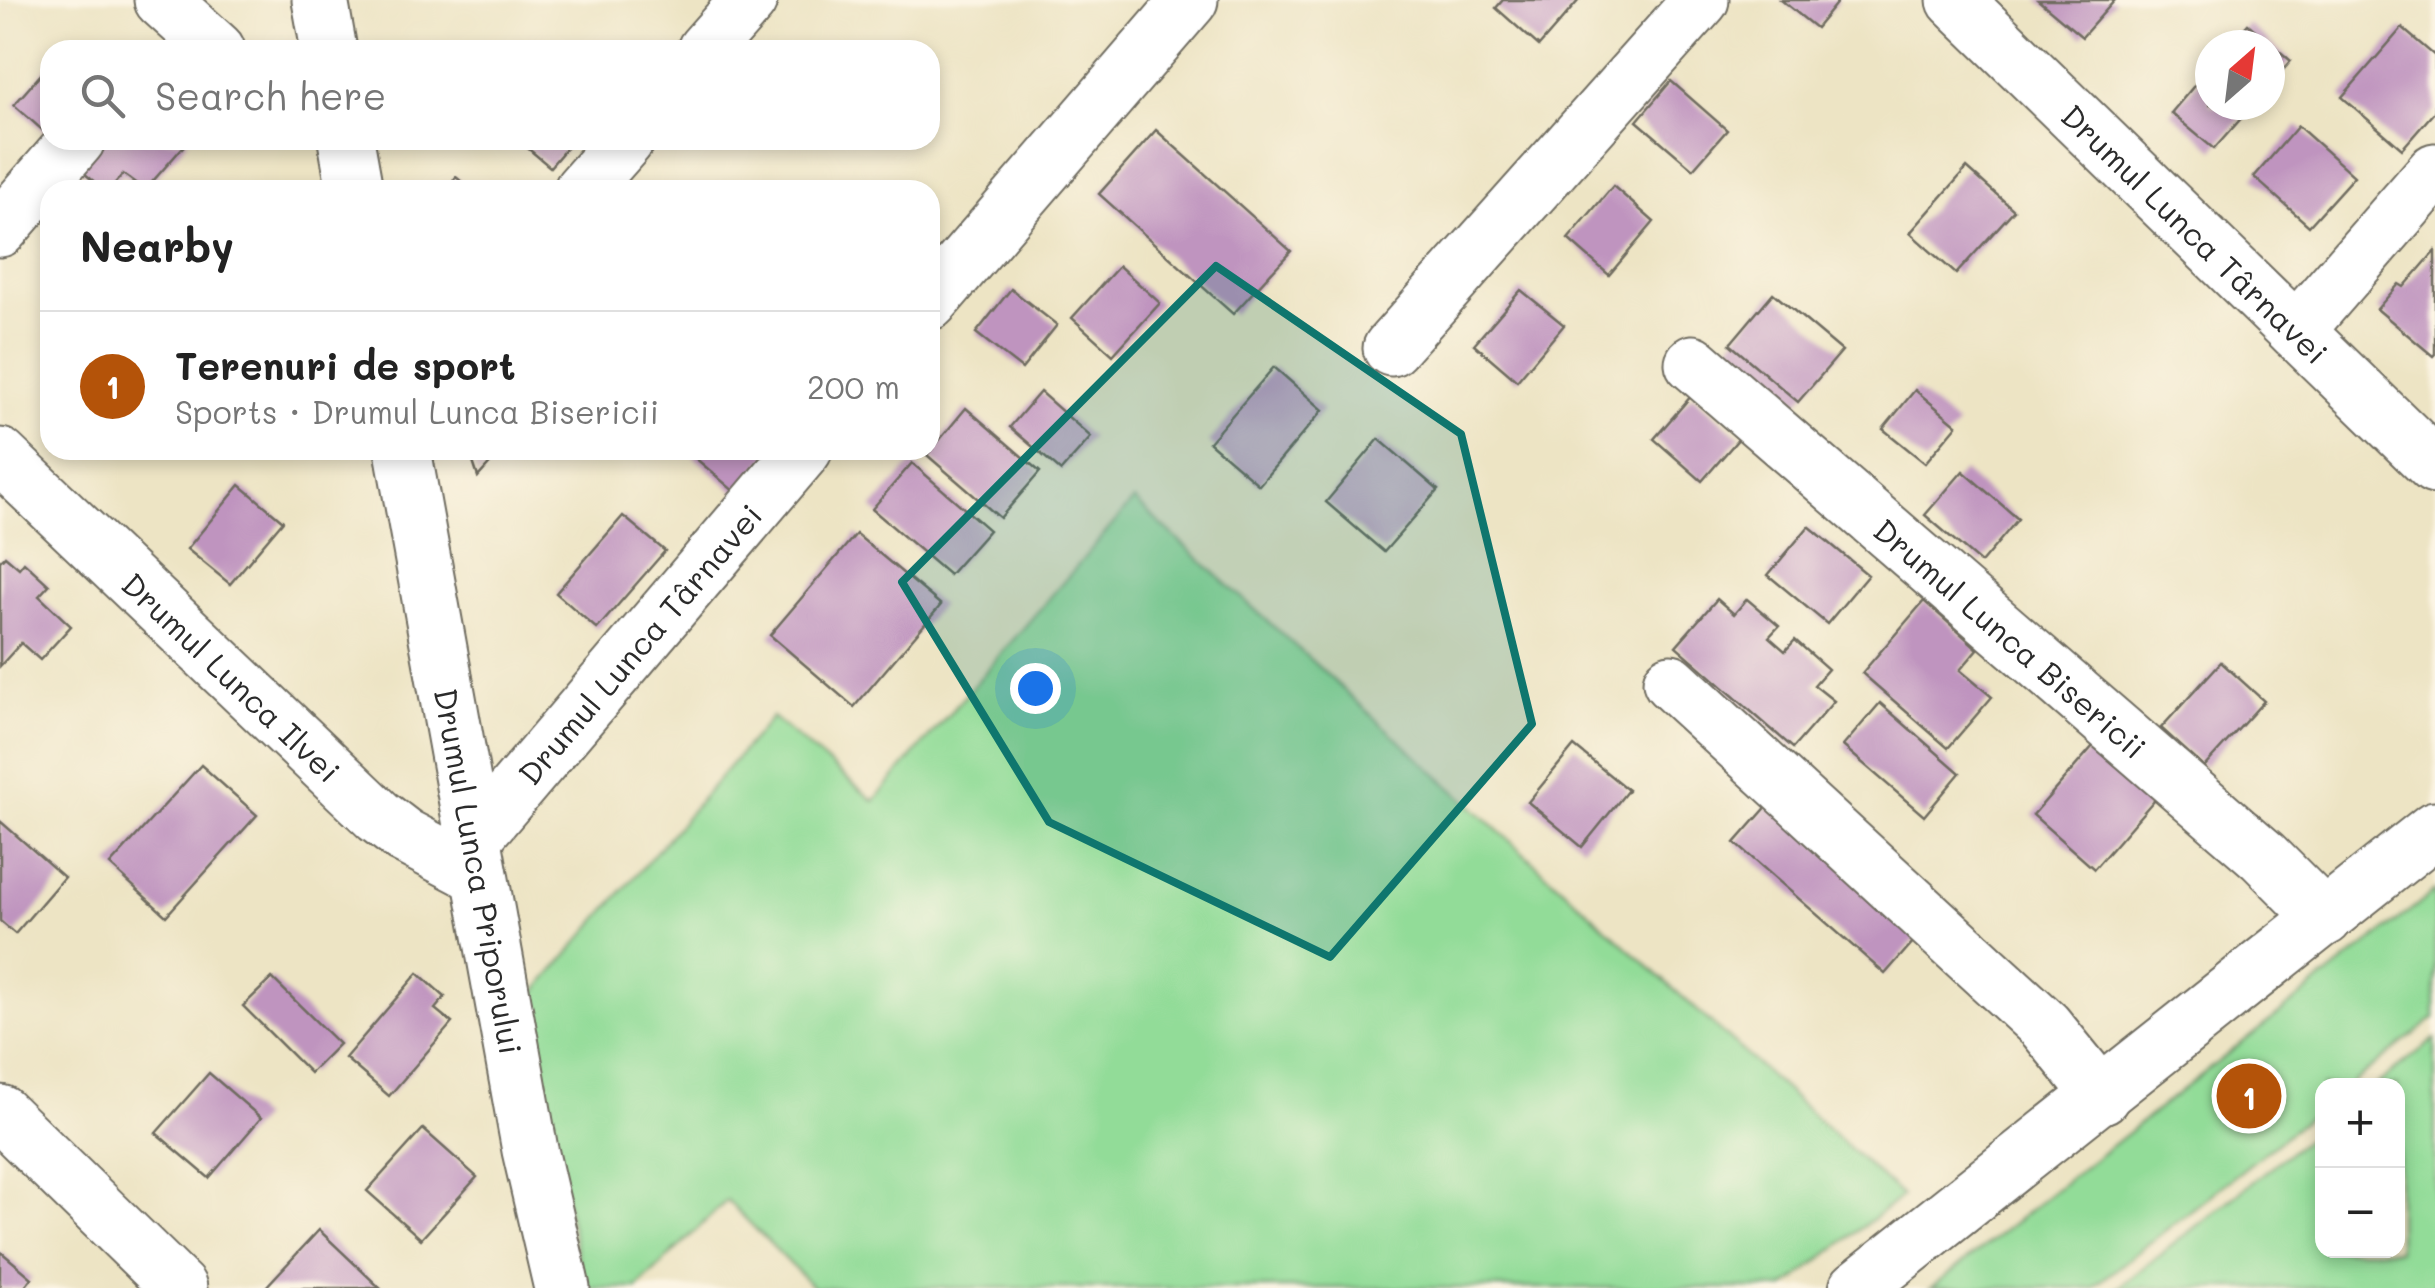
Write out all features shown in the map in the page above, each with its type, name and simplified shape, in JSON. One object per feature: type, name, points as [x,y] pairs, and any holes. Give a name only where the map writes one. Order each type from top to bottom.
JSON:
[{"type":"street","points":[[320,0],[327,40]]},
{"type":"street","points":[[714,40],[749,0]]},
{"type":"street","points":[[940,290],[1190,0]]},
{"type":"street","points":[[1391,348],[1700,0]]},
{"type":"street","name":"Drumul Lunca Târnavei","points":[[1955,0],[2435,466]]},
{"type":"street","points":[[42,180],[68,150]]},
{"type":"street","points":[[591,180],[617,150]]},
{"type":"street","points":[[2296,331],[2435,171]]},
{"type":"street","points":[[0,229],[40,183]]},
{"type":"street","name":"Drumul Lunca Bisericii","points":[[1693,363],[2263,856],[2324,918]]},
{"type":"street","name":"Drumul Lunca Ilvei","points":[[0,456],[378,816],[417,844],[477,857]]},
{"type":"street","name":"Drumul Lunca Priporului","points":[[405,460],[530,1150],[562,1288]]},
{"type":"street","name":"Drumul Lunca Târnavei","points":[[477,857],[796,460]]},
{"type":"street","points":[[1671,682],[2045,1026],[2102,1096]]},
{"type":"street","points":[[1857,1288],[2435,829]]},
{"type":"street","points":[[0,1112],[178,1288]]},
{"type":"highlighted area","points":[[1216,266],[1461,434],[1532,724],[1330,957],[1049,822],[902,582]]},
{"type":"green space","points":[[1134,500],[1902,1196],[1784,1288],[814,1288],[727,1200],[637,1288],[584,1288],[525,1004],[772,717],[874,801]]},
{"type":"green space","points":[[2435,891],[2435,1018],[2359,1078],[2315,1078],[2315,1113],[2092,1288],[1931,1288]]},
{"type":"green space","points":[[2435,1039],[2435,1288],[2118,1288],[2315,1133],[2315,1258],[2405,1258],[2405,1078],[2385,1078]]},
{"type":"building","points":[[1503,0],[1579,0],[1539,46],[1496,8]]},
{"type":"building","points":[[1781,0],[1839,0],[1816,28]]},
{"type":"building","points":[[2038,0],[2115,0],[2082,37]]},
{"type":"building","points":[[2402,28],[2435,56],[2435,111],[2402,149],[2342,97]]},
{"type":"building","points":[[40,75],[40,128],[14,105]]},
{"type":"building","points":[[1671,81],[1727,130],[1693,169],[1637,121]]},
{"type":"building","points":[[2195,85],[2195,120],[2240,120],[2214,149],[2171,113]]},
{"type":"building","points":[[2298,126],[2354,176],[2309,226],[2254,177]]},
{"type":"building","points":[[1156,130],[1291,251],[1233,314],[1099,194]]},
{"type":"building","points":[[91,150],[180,150],[154,180],[131,180],[123,174],[118,180],[92,180],[77,167]]},
{"type":"building","points":[[530,150],[564,150],[550,167]]},
{"type":"building","points":[[1967,168],[2014,210],[1956,274],[1910,233]]},
{"type":"building","points":[[1613,186],[1654,222],[1609,275],[1568,239]]},
{"type":"building","points":[[2435,251],[2433,356],[2377,309],[2399,284],[2404,287]]},
{"type":"building","points":[[1119,266],[1160,303],[1113,355],[1072,318]]},
{"type":"building","points":[[1011,289],[1057,325],[1022,369],[976,333]]},
{"type":"building","points":[[1521,290],[1564,325],[1517,381],[1474,344]]},
{"type":"building","points":[[1773,293],[1842,351],[1798,402],[1730,344]]},
{"type":"building","points":[[1274,367],[1323,410],[1259,485],[1209,442]]},
{"type":"building","points":[[1915,390],[1957,425],[1925,463],[1883,429]]},
{"type":"building","points":[[1040,392],[1091,437],[1061,471],[1010,427]]},
{"type":"building","points":[[1692,395],[1740,437],[1702,481],[1654,439]]},
{"type":"building","points":[[966,408],[1040,472],[1000,518],[933,460],[940,460],[940,439]]},
{"type":"building","points":[[1379,439],[1438,490],[1384,552],[1326,502]]},
{"type":"building","points":[[472,460],[493,460],[478,477]]},
{"type":"building","points":[[698,460],[764,460],[736,493]]},
{"type":"building","points":[[912,463],[989,530],[949,575],[872,509]]},
{"type":"building","points":[[1963,471],[2018,519],[1981,563],[1925,515]]},
{"type":"building","points":[[240,485],[283,521],[230,584],[187,549]]},
{"type":"building","points":[[623,516],[665,551],[597,629],[556,593]]},
{"type":"building","points":[[1809,526],[1868,575],[1827,624],[1768,575]]},
{"type":"building","points":[[856,534],[941,605],[854,707],[770,635]]},
{"type":"building","points":[[5,556],[19,568],[24,562],[49,585],[39,596],[71,626],[40,660],[21,643],[0,666],[0,561]]},
{"type":"building","points":[[1717,599],[1734,614],[1747,599],[1779,626],[1769,637],[1785,651],[1795,640],[1828,669],[1814,685],[1834,701],[1793,748],[1676,646]]},
{"type":"building","points":[[1924,601],[1978,649],[1960,670],[1992,697],[1948,748],[1862,673]]},
{"type":"building","points":[[2221,662],[2264,701],[2204,767],[2161,728]]},
{"type":"building","points":[[1880,703],[1960,773],[1924,816],[1843,746]]},
{"type":"building","points":[[1574,746],[1628,790],[1582,847],[1528,802]]},
{"type":"building","points":[[2093,746],[2155,799],[2094,869],[2033,815]]},
{"type":"building","points":[[201,765],[257,815],[166,916],[110,865]]},
{"type":"building","points":[[1770,803],[1920,934],[1885,974],[1735,843]]},
{"type":"building","points":[[0,821],[64,877],[15,934],[0,921]]},
{"type":"building","points":[[418,973],[445,997],[435,1009],[452,1023],[389,1096],[345,1058]]},
{"type":"building","points":[[272,978],[339,1044],[310,1073],[243,1006]]},
{"type":"building","points":[[209,1073],[261,1118],[209,1178],[156,1133]]},
{"type":"building","points":[[423,1129],[477,1177],[421,1239],[367,1191]]},
{"type":"building","points":[[319,1230],[380,1288],[265,1288]]},
{"type":"building","points":[[0,1251],[32,1278],[24,1288],[0,1288]]},
{"type":"place","name":"Terenuri de sport","points":[[2249,1096]]}]
